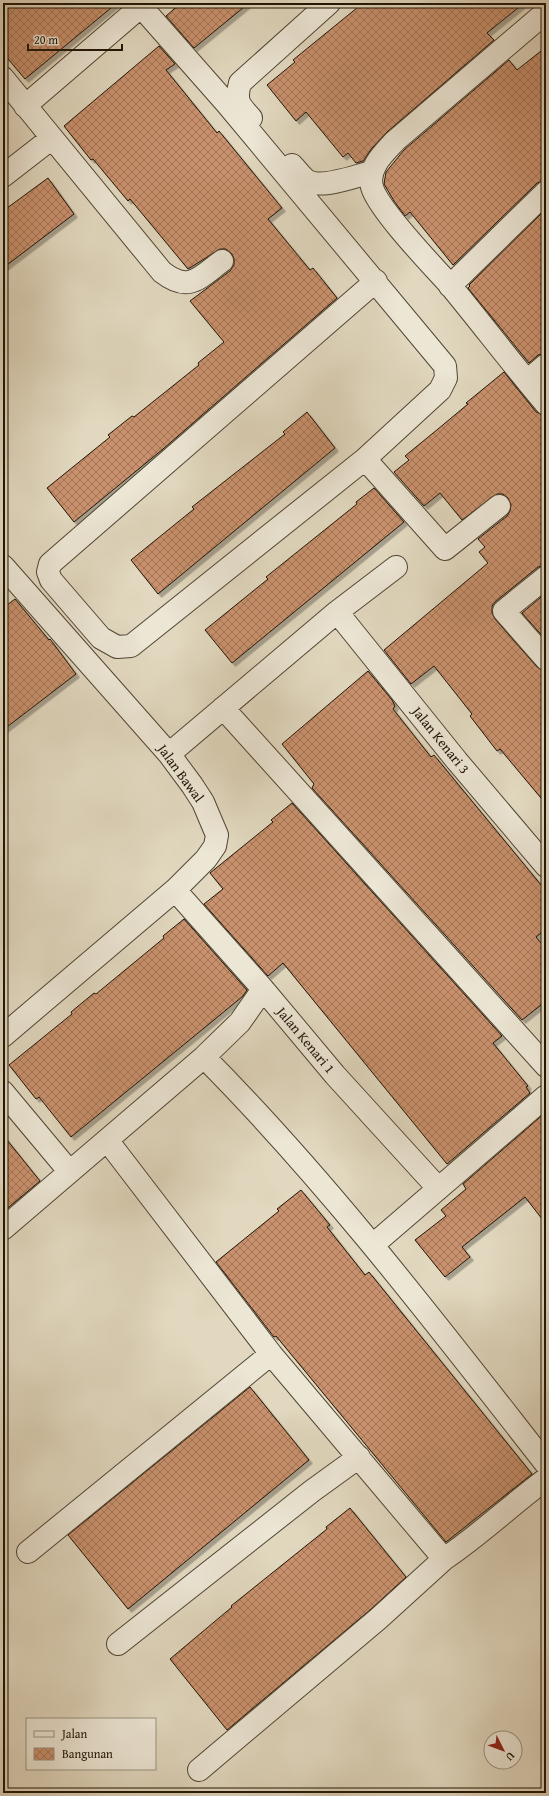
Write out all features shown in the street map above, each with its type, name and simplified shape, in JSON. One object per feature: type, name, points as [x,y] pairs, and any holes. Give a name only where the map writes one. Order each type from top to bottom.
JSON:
[{"type":"street","points":[[329,3],[240,83],[237,94],[239,105],[305,179],[315,184],[325,184],[372,172]]},
{"type":"street","points":[[25,106],[142,4],[376,281],[445,366],[446,378],[440,390],[365,458],[132,646],[117,647],[101,638],[51,580],[48,572],[50,564],[376,281]]},
{"type":"street","points":[[546,12],[395,141],[381,156],[372,172],[372,187],[383,207],[450,286],[546,404]]},
{"type":"street","points":[[3,78],[162,272],[174,281],[183,283],[196,281],[222,261]]},
{"type":"street","points":[[3,176],[52,138]]},
{"type":"street","points":[[450,286],[546,192]]},
{"type":"street","points":[[527,381],[546,365]]},
{"type":"street","points":[[365,458],[445,549],[499,506]]},
{"type":"street","name":"Jalan Bawal","points":[[3,566],[169,754],[203,802],[218,835],[216,846],[206,859],[174,890],[3,1036]]},
{"type":"street","points":[[169,754],[337,612],[396,567]]},
{"type":"street","points":[[546,577],[504,611],[546,659]]},
{"type":"street","name":"Jalan Kenari 3","points":[[337,612],[457,761],[546,866]]},
{"type":"street","points":[[223,708],[546,1066]]},
{"type":"street","name":"Jalan Kenari 1","points":[[174,890],[263,989],[335,1075],[438,1188]]},
{"type":"street","points":[[3,1228],[204,1057],[240,1022],[263,989]]},
{"type":"street","points":[[204,1057],[230,1083],[374,1244],[546,1464]]},
{"type":"street","points":[[3,1092],[69,1172]]},
{"type":"street","points":[[374,1244],[546,1096]]},
{"type":"street","points":[[107,1140],[271,1354],[444,1560]]},
{"type":"street","points":[[28,1552],[271,1354]]},
{"type":"street","points":[[118,1644],[312,1491],[359,1457]]},
{"type":"street","points":[[199,1770],[378,1619],[444,1560],[471,1541],[514,1503],[546,1479]]},
{"type":"building","points":[[3,3],[117,3],[25,79],[3,53]]},
{"type":"building","points":[[181,3],[249,3],[194,48],[166,16]]},
{"type":"building","points":[[363,3],[524,3],[487,33],[494,40],[387,132],[372,148],[363,161],[356,163],[348,153],[343,157],[306,112],[296,121],[267,85],[295,62],[293,60]]},
{"type":"building","points":[[159,46],[175,64],[166,70],[217,133],[219,131],[282,208],[268,219],[310,270],[313,268],[337,298],[163,449],[74,522],[47,488],[110,437],[108,435],[132,416],[134,417],[199,365],[198,363],[224,342],[190,301],[230,271],[234,265],[232,254],[226,249],[220,249],[188,269],[130,199],[128,201],[93,159],[91,160],[64,126]]},
{"type":"building","points":[[546,47],[546,180],[537,183],[453,265],[410,212],[405,216],[394,201],[384,184],[386,172],[404,150],[509,60],[517,70]]},
{"type":"building","points":[[48,178],[74,214],[3,268],[3,211]]},
{"type":"building","points":[[546,209],[546,353],[538,355],[529,363],[468,288],[470,286],[469,285]]},
{"type":"building","points":[[504,372],[536,412],[546,416],[546,565],[538,567],[496,601],[492,606],[492,613],[495,619],[537,667],[546,671],[546,804],[500,749],[497,751],[470,716],[472,714],[434,666],[411,684],[384,650],[488,563],[479,552],[485,547],[478,539],[507,516],[511,505],[508,498],[503,494],[497,494],[462,520],[440,493],[424,506],[394,472],[409,460],[405,456]]},
{"type":"building","points":[[307,412],[335,448],[158,594],[131,560],[194,509],[192,507],[285,434],[283,432]]},
{"type":"building","points":[[374,488],[404,522],[232,663],[205,630],[268,579],[266,577],[357,504],[356,502]]},
{"type":"building","points":[[546,593],[546,640],[522,613]]},
{"type":"building","points":[[15,599],[49,640],[50,639],[76,674],[3,730],[3,608]]},
{"type":"building","points":[[368,671],[392,700],[395,706],[393,709],[431,757],[434,755],[546,891],[546,929],[536,937],[546,949],[546,1001],[522,1020],[312,788],[314,784],[282,744]]},
{"type":"building","points":[[292,803],[502,1036],[493,1043],[528,1086],[526,1087],[530,1093],[447,1164],[283,963],[268,976],[204,904],[223,889],[210,873],[273,822],[271,820]]},
{"type":"building","points":[[184,919],[247,990],[243,996],[71,1137],[39,1097],[36,1099],[9,1065],[72,1014],[71,1012],[94,993],[96,994],[164,938],[163,936]]},
{"type":"building","points":[[546,1112],[546,1224],[525,1197],[462,1247],[470,1257],[445,1277],[415,1240],[446,1216],[441,1210],[466,1189],[463,1184]]},
{"type":"building","points":[[3,1135],[40,1181],[3,1212]]},
{"type":"building","points":[[301,1190],[330,1225],[327,1227],[365,1275],[369,1272],[532,1474],[446,1542],[276,1336],[274,1337],[216,1262],[279,1211],[277,1209]]},
{"type":"building","points":[[250,1387],[309,1460],[128,1609],[68,1535]]},
{"type":"building","points":[[350,1508],[406,1577],[370,1610],[227,1730],[170,1659],[232,1607],[231,1606],[327,1529],[326,1527]]}]
